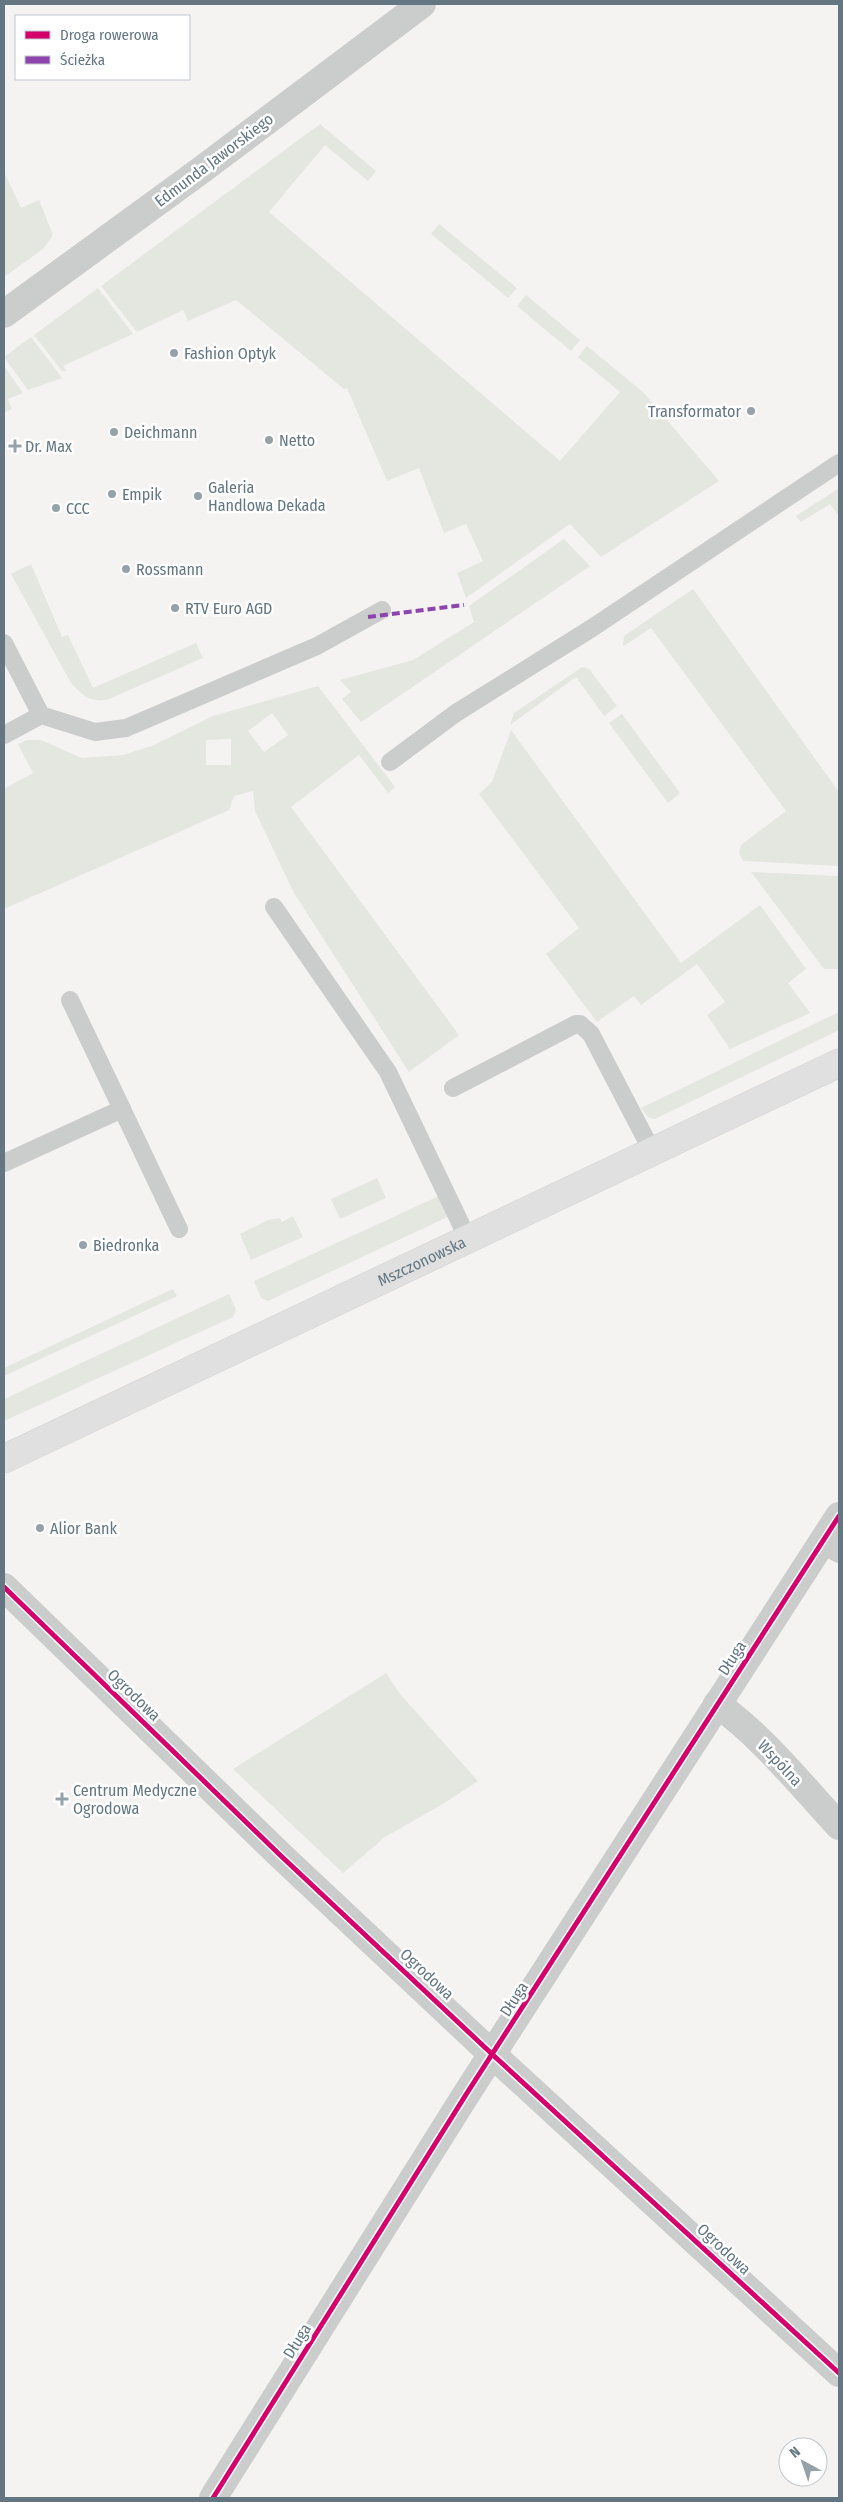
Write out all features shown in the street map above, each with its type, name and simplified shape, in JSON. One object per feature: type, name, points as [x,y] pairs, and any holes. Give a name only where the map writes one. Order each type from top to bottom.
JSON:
[{"type":"street","name":"Edmunda Jaworskiego","points":[[4,314],[200,171],[422,4]]},
{"type":"street","name":"Mszczonowska","points":[[4,1459],[653,1153],[839,1063]]},
{"type":"street","name":"Długa","points":[[213,2498],[718,1704],[830,1549],[839,1516]]},
{"type":"street","name":"Ogrodowa","points":[[4,1587],[273,1848],[493,2055],[839,2373]]},
{"type":"street","name":"Wspólna","points":[[718,1704],[740,1721],[839,1826]]},
{"type":"lane","points":[[390,762],[456,712],[592,628],[839,462]]},
{"type":"lane","points":[[4,643],[41,715],[95,732],[126,728],[317,646],[382,610]]},
{"type":"lane","points":[[4,735],[41,715]]},
{"type":"lane","points":[[274,907],[388,1072],[468,1239]]},
{"type":"lane","points":[[70,1000],[179,1229]]},
{"type":"lane","points":[[453,1088],[576,1024],[580,1024],[591,1034],[653,1153]]},
{"type":"lane","points":[[4,1163],[122,1110]]},
{"type":"shaded area","points":[[320,124],[376,171],[368,181],[325,145],[269,212],[560,461],[620,392],[578,357],[587,346],[643,392],[719,481],[601,557],[570,524],[466,598],[457,573],[483,561],[466,524],[444,533],[419,468],[387,481],[347,388],[344,389],[236,300],[188,321],[183,310],[137,332],[101,286]]},
{"type":"shaded area","points":[[4,172],[21,208],[39,200],[53,235],[43,249],[4,277]]},
{"type":"shaded area","points":[[439,224],[517,288],[508,298],[431,234]]},
{"type":"shaded area","points":[[98,288],[133,334],[63,366],[66,371],[62,371],[34,335]]},
{"type":"shaded area","points":[[526,295],[580,340],[571,351],[517,306]]},
{"type":"shaded area","points":[[31,337],[62,378],[28,390],[4,357]]},
{"type":"shaded area","points":[[4,366],[23,393],[8,399],[12,409],[4,413]]},
{"type":"shaded area","points":[[839,488],[839,516],[830,504],[801,522],[796,516]]},
{"type":"shaded area","points":[[564,539],[590,566],[361,722],[342,699],[351,692],[340,680],[413,660],[474,622],[469,606]]},
{"type":"shaded area","points":[[31,564],[62,637],[68,635],[93,688],[196,643],[203,658],[109,699],[97,700],[88,697],[71,683],[11,574]]},
{"type":"shaded area","points":[[693,589],[839,792],[839,866],[743,861],[739,853],[741,845],[786,811],[651,628],[623,645],[624,636]]},
{"type":"shaded area","points":[[582,667],[589,669],[617,706],[604,716],[576,677],[510,725],[514,713]]},
{"type":"shaded area","points":[[318,686],[395,787],[388,793],[359,755],[291,807],[459,1035],[409,1072],[294,893],[255,811],[253,791],[234,796],[229,810],[4,909],[4,789],[33,773],[18,744],[27,740],[41,740],[82,758],[123,755],[154,745],[213,716]],"holes":[[[272,713],[288,735],[264,752],[248,731]],[[231,739],[231,765],[206,765],[206,740]]]},
{"type":"shaded area","points":[[622,714],[680,793],[668,803],[609,723]]},
{"type":"shaded area","points":[[511,730],[681,963],[760,905],[806,969],[788,983],[810,1013],[730,1049],[707,1015],[725,1002],[697,964],[641,1005],[634,996],[597,1022],[546,954],[579,928],[479,794],[492,782]]},
{"type":"shaded area","points":[[751,872],[839,876],[839,969],[824,969]]},
{"type":"shaded area","points":[[839,1012],[839,1030],[655,1119],[649,1118],[641,1108]]},
{"type":"shaded area","points":[[377,1178],[386,1198],[340,1219],[331,1199]]},
{"type":"shaded area","points":[[439,1196],[454,1214],[268,1301],[261,1298],[254,1281]]},
{"type":"shaded area","points":[[293,1216],[303,1237],[251,1260],[240,1234],[268,1220],[280,1218],[282,1222]]},
{"type":"shaded area","points":[[173,1289],[177,1296],[4,1376],[4,1368]]},
{"type":"shaded area","points":[[229,1294],[236,1310],[233,1317],[4,1421],[4,1399]]},
{"type":"shaded area","points":[[386,1673],[400,1694],[478,1781],[443,1804],[385,1837],[343,1873],[233,1769]]},
{"type":"marked path","points":[[368,617],[464,605]]},
{"type":"cycle path","points":[[213,2498],[467,2093],[839,1516]]},
{"type":"cycle path","points":[[4,1587],[280,1855],[493,2055],[839,2373]]},
{"type":"place","name":"Fashion Optyk","points":[[174,353]]},
{"type":"place","name":"Transformator","points":[[751,411]]},
{"type":"place","name":"Deichmann","points":[[114,432]]},
{"type":"place","name":"Netto","points":[[269,440]]},
{"type":"place","name":"Dr. Max","points":[[15,446]]},
{"type":"place","name":"Empik","points":[[112,494]]},
{"type":"place","name":"Galeria Handlowa Dekada","points":[[198,496]]},
{"type":"place","name":"CCC","points":[[56,508]]},
{"type":"place","name":"Rossmann","points":[[126,569]]},
{"type":"place","name":"RTV Euro AGD","points":[[175,608]]},
{"type":"place","name":"Biedronka","points":[[83,1245]]},
{"type":"place","name":"Alior Bank","points":[[40,1528]]},
{"type":"place","name":"Centrum Medyczne Ogrodowa","points":[[62,1799]]}]
